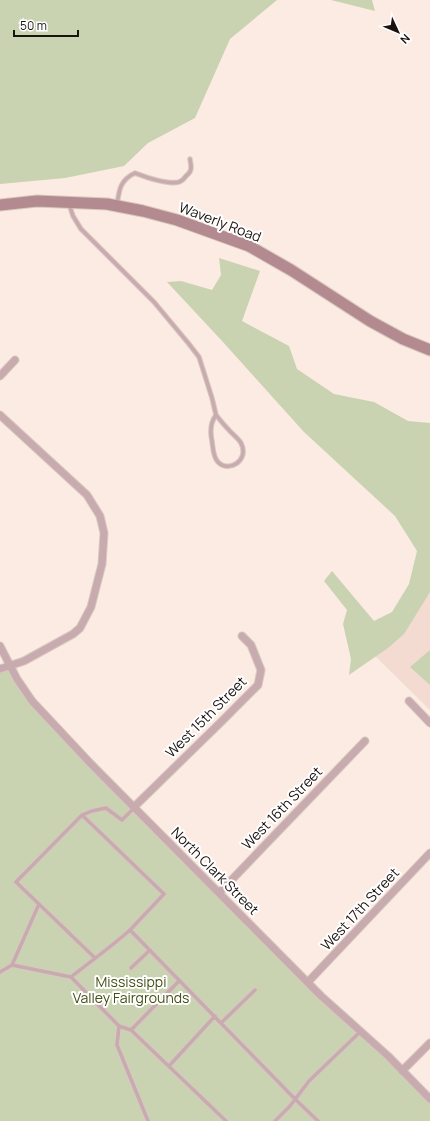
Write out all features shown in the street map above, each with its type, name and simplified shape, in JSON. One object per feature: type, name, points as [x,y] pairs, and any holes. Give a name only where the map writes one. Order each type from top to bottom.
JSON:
[{"type":"street","name":"Waverly Road","points":[[0,205],[37,201],[107,204],[177,220],[249,246],[291,270],[370,321],[403,339],[430,350]]},
{"type":"street","points":[[0,376],[15,360]]},
{"type":"street","points":[[0,415],[87,495],[100,516],[104,533],[102,564],[90,607],[80,628],[73,634],[24,661],[0,669]]},
{"type":"street","name":"West 15th Street","points":[[134,807],[258,685],[260,670],[251,645],[242,636]]},
{"type":"street","name":"North Clark Street","points":[[0,646],[17,679],[32,701],[90,763],[321,996],[388,1056],[430,1100]]},
{"type":"street","points":[[409,701],[430,723]]},
{"type":"street","name":"West 16th Street","points":[[219,893],[365,741]]},
{"type":"street","name":"West 17th Street","points":[[308,982],[430,853]]},
{"type":"street","points":[[402,1071],[430,1042]]},
{"type":"lane","points":[[117,206],[118,192],[122,183],[128,176],[135,173],[172,183],[180,182],[190,174],[192,168],[190,159]]},
{"type":"lane","points":[[69,202],[72,216],[81,229],[154,302],[198,357],[212,398],[216,415],[227,429],[240,441],[243,448],[244,455],[241,460],[232,466],[225,466],[218,463],[215,457],[211,437],[211,426],[212,420],[216,415]]},
{"type":"lane","points":[[95,958],[16,882],[82,815],[106,808],[122,820],[134,807]]},
{"type":"lane","points":[[71,977],[113,946],[164,894],[82,815]]},
{"type":"lane","points":[[0,972],[12,965],[39,904]]},
{"type":"lane","points":[[130,930],[318,1121]]},
{"type":"lane","points":[[131,968],[150,950]]},
{"type":"lane","points":[[12,965],[71,977],[119,1026],[131,1030],[226,1121]]},
{"type":"lane","points":[[131,1030],[179,981]]},
{"type":"lane","points":[[221,1023],[255,990]]},
{"type":"lane","points":[[168,1066],[215,1016]]},
{"type":"lane","points":[[119,1026],[117,1045],[148,1121]]},
{"type":"lane","points":[[276,1121],[309,1081],[361,1031]]},
{"type":"shaded area","points":[[430,584],[430,710],[368,649]]},
{"type":"green space","points":[[0,0],[277,0],[230,39],[195,118],[148,143],[124,166],[65,178],[0,184]]},
{"type":"green space","points":[[331,0],[372,0],[375,11]]},
{"type":"green space","points":[[219,258],[260,271],[242,321],[289,346],[297,369],[334,394],[374,402],[408,421],[430,423],[430,592],[404,634],[388,648],[349,675],[351,659],[343,624],[347,610],[324,581],[332,571],[374,621],[392,612],[409,584],[417,551],[395,516],[304,432],[167,282],[181,281],[212,290],[221,275]]},
{"type":"green space","points":[[430,650],[430,685],[410,667]]},
{"type":"green space","name":"Mississippi Valley Fairgrounds","points":[[10,666],[17,679],[90,763],[430,1099],[430,1121],[0,1121],[0,669]]}]
